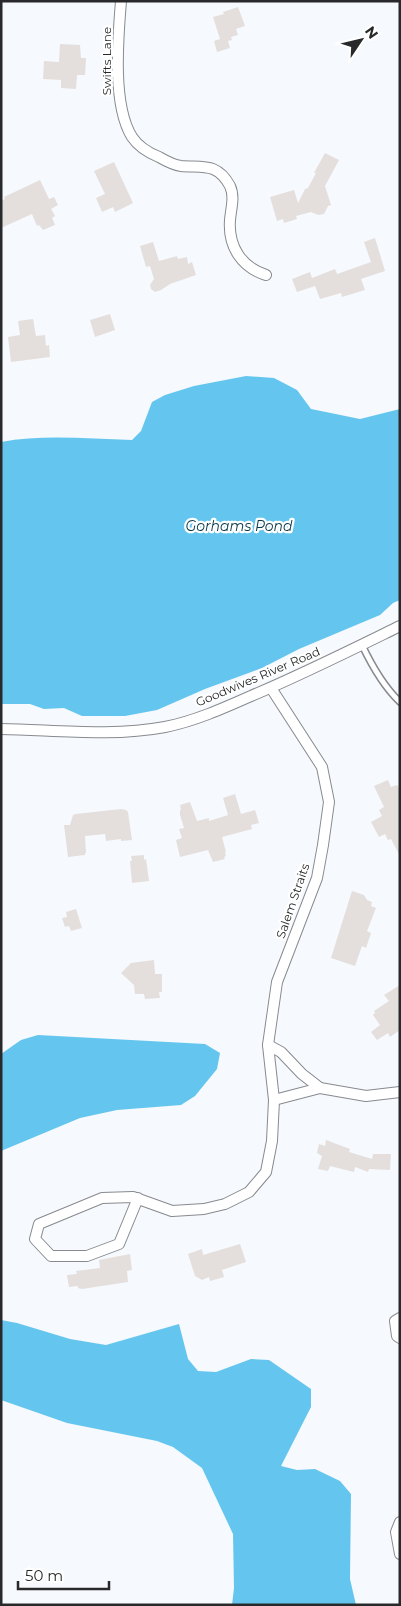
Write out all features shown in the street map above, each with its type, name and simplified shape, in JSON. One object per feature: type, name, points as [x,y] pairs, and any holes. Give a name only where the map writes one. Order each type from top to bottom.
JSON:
[{"type":"street","name":"Swifts Lane","points":[[121,1],[119,99],[125,122],[133,137],[145,149],[169,162],[180,166],[205,166],[220,173],[230,185],[233,194],[230,235],[237,252],[244,264],[266,275]]},
{"type":"street","name":"Goodwives River Road","points":[[1,729],[128,732],[165,727],[188,721],[271,688],[400,626]]},
{"type":"street","name":"Salem Straits","points":[[138,1198],[172,1211],[196,1210],[225,1204],[249,1192],[266,1172],[272,1141],[274,1100],[268,1045],[277,982],[317,878],[329,802],[322,767],[271,688]]},
{"type":"street","points":[[268,1045],[281,1052],[302,1074],[320,1088]]},
{"type":"street","points":[[274,1100],[320,1088],[366,1096],[400,1092]]},
{"type":"street","points":[[102,1198],[138,1198],[119,1244],[87,1256],[52,1256],[35,1239],[39,1224],[102,1198]]},
{"type":"street","points":[[400,1318],[395,1321],[400,1338]]},
{"type":"street","points":[[400,1522],[396,1532],[400,1554]]},
{"type":"lane","points":[[362,645],[383,683],[400,702]]},
{"type":"water","name":"Gorhams Pond","points":[[246,376],[274,378],[297,390],[311,409],[360,419],[400,409],[400,600],[393,603],[380,615],[299,649],[262,668],[205,689],[157,710],[125,716],[82,716],[64,708],[44,709],[30,704],[1,704],[1,442],[33,438],[132,440],[141,431],[152,402],[165,395],[194,386]]},
{"type":"water","points":[[38,1035],[205,1044],[220,1053],[217,1069],[195,1096],[181,1105],[117,1110],[80,1118],[1,1151],[1,1054],[21,1040]]},
{"type":"water","points":[[1,1320],[70,1339],[106,1345],[179,1324],[188,1359],[198,1371],[216,1372],[251,1359],[269,1360],[311,1389],[311,1407],[281,1466],[297,1470],[315,1469],[340,1481],[351,1494],[350,1579],[356,1605],[232,1605],[234,1588],[233,1534],[202,1468],[173,1447],[157,1441],[67,1423],[1,1400]]},
{"type":"building","points":[[238,7],[245,26],[236,29],[238,35],[231,37],[232,40],[228,41],[230,48],[217,52],[214,41],[220,39],[213,17]]},
{"type":"building","points":[[60,44],[80,45],[81,58],[86,58],[85,75],[77,75],[76,89],[61,88],[61,80],[43,79],[44,61],[59,62]]},
{"type":"building","points":[[325,153],[339,160],[325,186],[331,205],[328,206],[324,214],[318,215],[311,212],[296,216],[297,219],[284,223],[283,219],[277,221],[270,197],[294,190],[298,203],[305,189],[308,188]]},
{"type":"building","points":[[114,162],[133,203],[115,212],[113,207],[102,212],[96,198],[105,194],[94,171]]},
{"type":"building","points":[[40,180],[49,199],[54,197],[58,205],[51,209],[55,216],[52,218],[55,225],[43,230],[39,225],[37,226],[32,214],[1,228],[1,201],[5,199],[4,197]]},
{"type":"building","points":[[375,238],[385,271],[361,279],[365,290],[342,297],[341,293],[320,299],[315,286],[297,292],[292,279],[310,272],[312,278],[335,269],[337,274],[371,262],[364,242]]},
{"type":"building","points":[[153,242],[159,261],[177,256],[178,259],[187,257],[188,264],[192,262],[196,275],[170,284],[155,292],[151,289],[150,285],[154,279],[150,266],[146,267],[140,246]]},
{"type":"building","points":[[110,314],[115,330],[95,337],[90,320]]},
{"type":"building","points":[[33,319],[36,336],[45,335],[46,346],[49,345],[50,357],[11,362],[8,337],[20,335],[18,321]]},
{"type":"building","points":[[388,780],[391,787],[397,785],[400,790],[400,856],[391,839],[388,840],[385,834],[379,837],[371,822],[382,816],[379,810],[384,807],[374,786]]},
{"type":"building","points":[[235,794],[241,814],[255,810],[259,823],[251,825],[252,829],[222,837],[226,852],[225,859],[213,862],[208,850],[180,857],[176,840],[182,838],[179,829],[184,828],[180,815],[180,805],[190,802],[197,821],[209,818],[209,821],[228,815],[223,798]]},
{"type":"building","points":[[121,809],[128,812],[132,840],[106,841],[105,834],[85,836],[85,855],[68,857],[64,825],[70,825],[73,815]]},
{"type":"building","points":[[144,855],[149,881],[132,883],[131,856]]},
{"type":"building","points":[[352,891],[364,895],[367,900],[372,902],[371,906],[376,908],[367,931],[371,933],[366,948],[362,946],[355,966],[331,958]]},
{"type":"building","points":[[76,909],[82,928],[71,931],[69,926],[65,927],[62,918],[67,917],[66,912]]},
{"type":"building","points":[[154,960],[155,974],[162,974],[162,992],[159,992],[160,998],[145,999],[144,994],[135,994],[134,985],[121,973],[131,963]]},
{"type":"building","points":[[400,985],[400,1030],[390,1037],[388,1033],[377,1040],[371,1032],[380,1025],[373,1015],[374,1011],[389,1001],[384,995]]},
{"type":"building","points":[[326,1140],[350,1149],[349,1152],[372,1159],[373,1154],[391,1154],[390,1170],[369,1169],[368,1172],[355,1167],[354,1172],[330,1166],[328,1171],[318,1169],[322,1156],[317,1153],[319,1144],[325,1146]]},
{"type":"building","points":[[240,1244],[246,1262],[222,1270],[224,1277],[210,1281],[209,1277],[202,1280],[195,1276],[188,1254],[202,1249],[203,1255]]},
{"type":"building","points":[[130,1254],[132,1270],[127,1271],[128,1282],[82,1289],[78,1288],[78,1286],[69,1287],[67,1275],[77,1274],[76,1271],[100,1268],[99,1260]]}]
